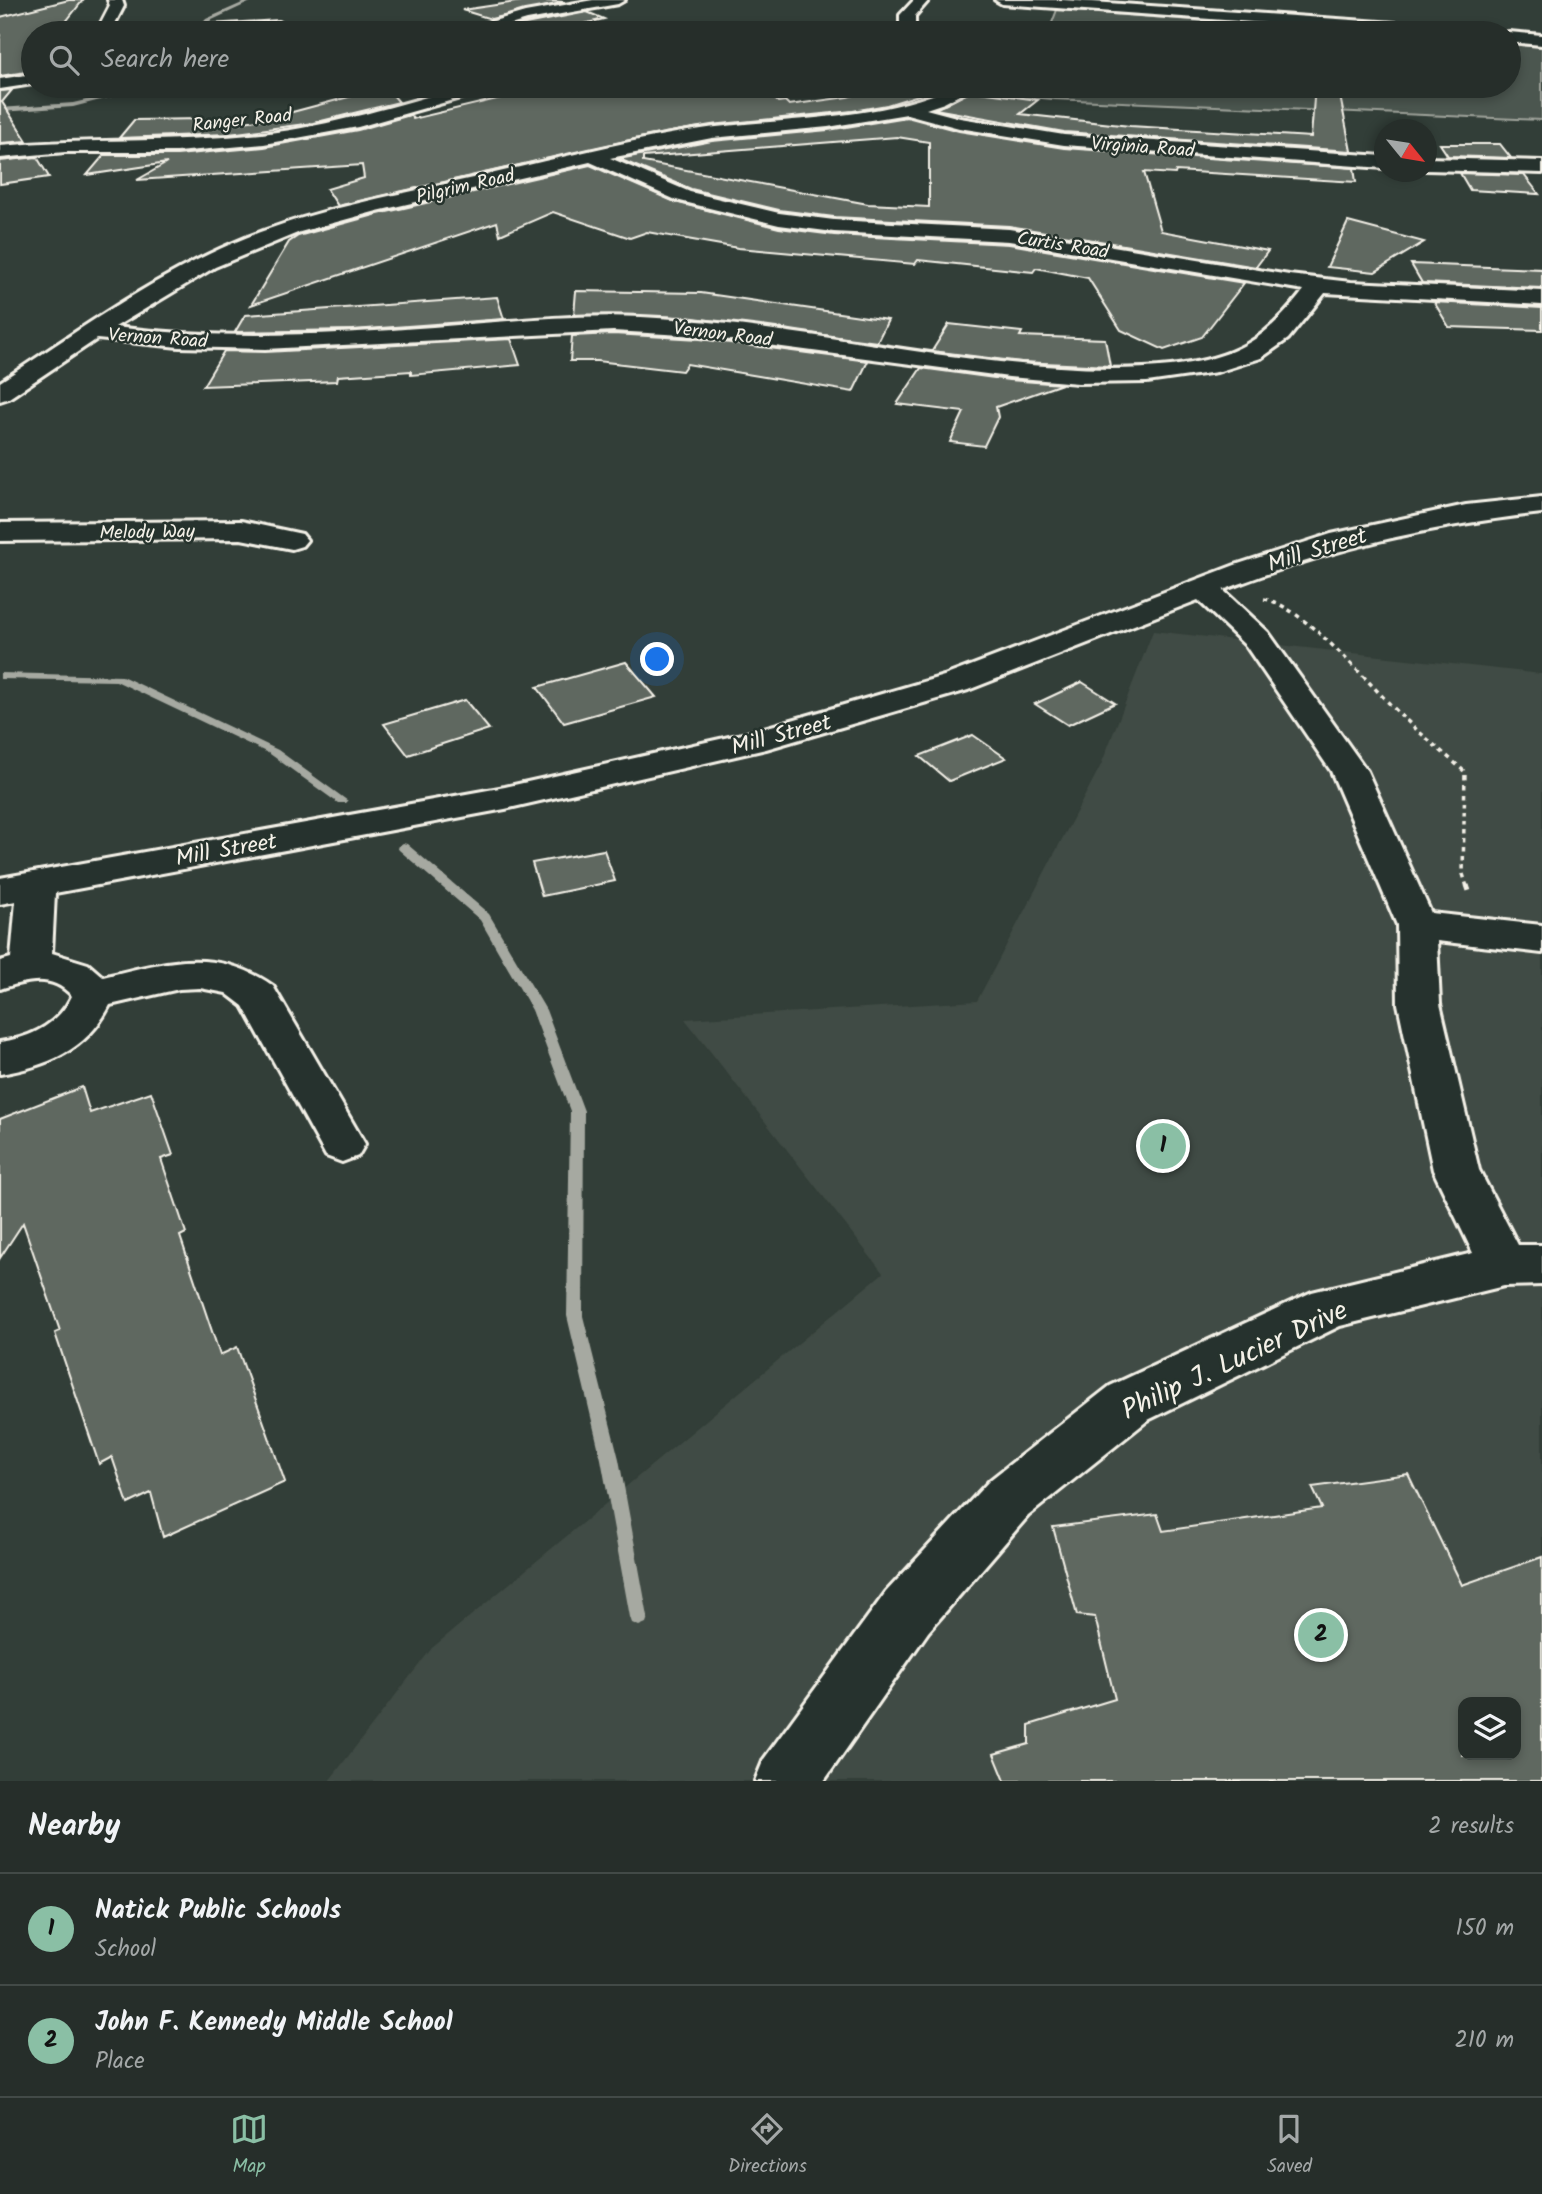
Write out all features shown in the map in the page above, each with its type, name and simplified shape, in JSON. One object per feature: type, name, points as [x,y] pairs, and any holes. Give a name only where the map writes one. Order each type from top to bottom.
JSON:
[{"type":"street","points":[[109,21],[117,6],[116,0]]},
{"type":"street","points":[[508,21],[618,0]]},
{"type":"street","points":[[908,21],[907,15],[922,0]]},
{"type":"street","points":[[1002,0],[1276,21]]},
{"type":"street","points":[[1355,8],[1372,21]]},
{"type":"street","points":[[1521,38],[1542,40]]},
{"type":"street","points":[[0,84],[21,81]]},
{"type":"street","name":"Ranger Road","points":[[0,152],[65,146],[187,146],[264,139],[358,122],[438,98]]},
{"type":"street","name":"Pilgrim Road","points":[[0,393],[187,273],[266,237],[356,210],[593,156],[702,134],[905,108],[938,98]]},
{"type":"street","name":"Virginia Road","points":[[905,108],[959,123],[1064,140],[1374,161]]},
{"type":"street","name":"Curtis Road","points":[[593,156],[683,196],[754,215],[834,226],[1009,235],[1319,286],[1416,294],[1542,298]]},
{"type":"street","points":[[1437,164],[1542,167]]},
{"type":"street","name":"Vernon Road","points":[[94,332],[179,340],[305,341],[565,324],[640,324],[700,328],[989,368],[1130,376],[1216,365],[1257,351],[1284,331],[1319,286]]},
{"type":"street","name":"Mill Street","points":[[18,888],[558,787],[754,743],[956,683],[1296,554],[1367,533],[1466,513],[1542,505]]},
{"type":"street","name":"Melody Way","points":[[0,532],[241,530],[292,540]]},
{"type":"street","name":"Philip J. Lucier Drive","points":[[786,1781],[907,1612],[1009,1498],[1129,1403],[1330,1307],[1523,1266],[1456,1170],[1419,1003],[1417,925],[1349,771],[1257,639],[1202,588]]},
{"type":"street","points":[[18,888],[15,970],[60,967],[74,972],[94,994]]},
{"type":"street","points":[[1417,925],[1542,939]]},
{"type":"street","points":[[94,994],[184,974],[219,975],[247,985],[258,996],[342,1144]]},
{"type":"street","points":[[0,1058],[23,1055],[46,1047],[71,1032],[88,1008],[94,994]]},
{"type":"path","points":[[1254,597],[1276,601],[1330,643],[1404,718],[1465,772],[1463,874],[1470,894]]},
{"type":"shaded area","points":[[1057,10],[1205,21],[1053,21]]},
{"type":"shaded area","points":[[1521,45],[1542,47],[1542,120],[1042,98],[1521,98]]},
{"type":"shaded area","points":[[1153,631],[1542,674],[1542,1781],[329,1781],[432,1648],[883,1273],[685,1019],[977,1001],[1101,765]]},
{"type":"building","points":[[69,0],[83,0],[66,21],[21,21],[21,73],[0,76],[0,17]]},
{"type":"building","points":[[529,0],[565,2],[491,19],[462,10]]},
{"type":"building","points":[[587,12],[604,19],[596,21],[541,21]]},
{"type":"building","points":[[12,90],[2,102],[27,141],[0,143],[0,91]]},
{"type":"building","points":[[345,98],[396,98],[399,102],[313,123],[229,134],[119,138],[134,120],[203,119],[196,129],[270,118]]},
{"type":"building","points":[[501,98],[774,98],[789,105],[840,98],[909,98],[853,111],[711,125],[648,136],[338,206],[327,189],[364,178],[362,165],[137,180],[167,163],[87,175],[104,155],[177,155],[264,147],[358,130],[410,115],[413,119]]},
{"type":"building","points":[[958,98],[1023,98],[1038,100],[1020,114],[1130,126],[1311,137],[1314,98],[1340,98],[1351,151],[1064,132],[935,109]]},
{"type":"building","points":[[907,117],[959,131],[1064,148],[1354,168],[1356,182],[1176,171],[1175,174],[1144,172],[1161,231],[1268,251],[1256,267],[1009,226],[834,217],[779,210],[691,189],[619,159],[712,141],[828,130]],"holes":[[[897,137],[929,142],[929,207],[868,204],[643,162],[643,157]]]},
{"type":"building","points":[[1440,144],[1500,144],[1511,158],[1448,156]]},
{"type":"building","points":[[37,157],[49,177],[0,184],[0,161]]},
{"type":"building","points":[[590,165],[675,202],[779,228],[834,235],[1009,244],[1244,283],[1202,337],[1164,350],[1121,330],[1088,278],[1036,268],[1033,272],[918,260],[915,264],[738,248],[647,232],[630,238],[553,212],[500,235],[497,222],[251,305],[289,242],[298,236],[378,214]]},
{"type":"building","points":[[1460,173],[1524,175],[1539,194],[1470,190]]},
{"type":"building","points":[[1348,222],[1424,242],[1375,272],[1327,267]]},
{"type":"building","points":[[1411,264],[1542,269],[1542,288],[1422,283]]},
{"type":"building","points":[[576,291],[701,293],[888,320],[877,342],[686,317],[574,315]]},
{"type":"building","points":[[497,297],[504,319],[353,330],[235,332],[245,315]]},
{"type":"building","points":[[1434,302],[1542,308],[1542,330],[1449,327]]},
{"type":"building","points":[[949,324],[1022,332],[1020,336],[1105,339],[1110,366],[1021,362],[932,351]]},
{"type":"building","points":[[613,334],[700,339],[868,361],[853,392],[687,364],[682,371],[597,361],[570,361],[572,336]]},
{"type":"building","points":[[511,339],[520,365],[411,375],[411,371],[338,376],[337,381],[203,386],[224,351],[265,352]]},
{"type":"building","points":[[921,368],[1062,384],[996,407],[998,417],[984,446],[950,442],[964,412],[897,404]]},
{"type":"building","points":[[626,662],[656,697],[564,723],[537,687]]},
{"type":"building","points":[[1082,682],[1115,703],[1068,725],[1035,704]]},
{"type":"building","points":[[465,700],[489,729],[408,755],[384,724]]},
{"type":"building","points":[[973,735],[1006,758],[949,781],[919,756]]},
{"type":"building","points":[[604,850],[615,881],[542,896],[532,863]]},
{"type":"building","points":[[82,1087],[90,1113],[151,1092],[173,1155],[161,1159],[186,1233],[180,1236],[220,1355],[237,1347],[285,1482],[163,1537],[151,1493],[128,1504],[112,1457],[99,1464],[55,1333],[60,1331],[23,1223],[0,1258],[0,1119]]},
{"type":"building","points":[[1408,1474],[1462,1585],[1542,1557],[1542,1781],[1005,1781],[994,1754],[1029,1744],[1029,1725],[1115,1699],[1095,1617],[1077,1615],[1053,1527],[1157,1514],[1163,1531],[1322,1508],[1312,1487]]},
{"type":"waterway","points":[[207,21],[253,0]]},
{"type":"waterway","points":[[0,110],[73,105],[102,98]]},
{"type":"waterway","points":[[0,676],[118,678],[274,752],[342,801]]},
{"type":"waterway","points":[[403,847],[485,917],[539,1010],[577,1111],[575,1316],[610,1459],[639,1617]]},
{"type":"place","name":"Natick Public Schools","points":[[1163,1146]]},
{"type":"place","name":"John F. Kennedy Middle School","points":[[1321,1635]]}]
